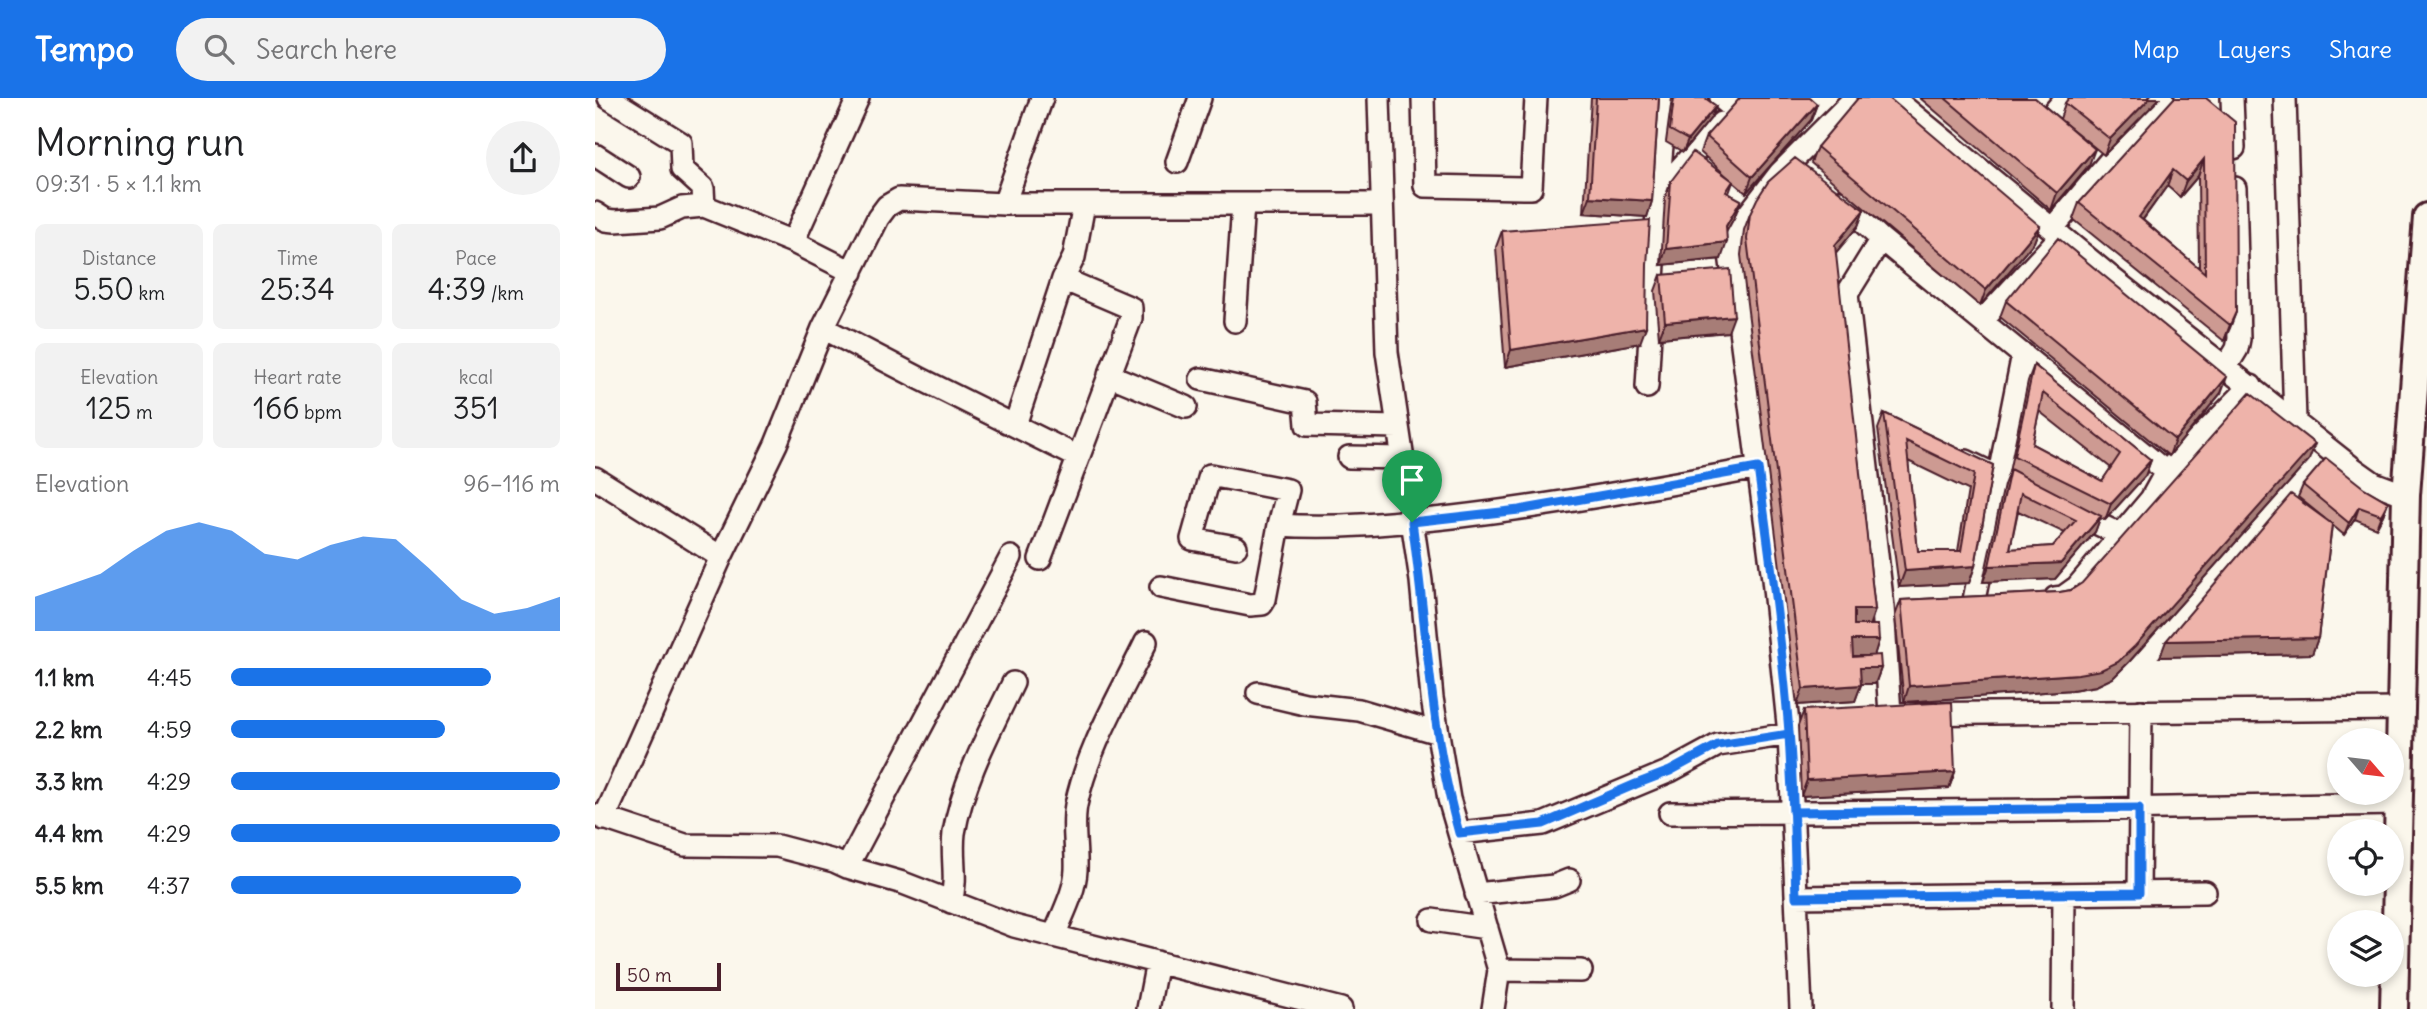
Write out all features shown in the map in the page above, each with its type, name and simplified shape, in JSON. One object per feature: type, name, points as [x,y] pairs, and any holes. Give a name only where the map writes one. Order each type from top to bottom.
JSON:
[{"type":"main road","points":[[2400,728],[2406,495],[2427,217]]},
{"type":"main road","points":[[2394,1009],[2398,805]]},
{"type":"street","points":[[609,98],[681,143],[681,169],[703,188],[705,206]]},
{"type":"street","points":[[793,242],[858,98]]},
{"type":"street","points":[[1004,204],[1042,98]]},
{"type":"street","points":[[1177,162],[1200,98]]},
{"type":"street","points":[[1379,98],[1387,352],[1421,580],[1427,663],[1449,799],[1499,970],[1493,1009]]},
{"type":"street","points":[[1423,98],[1425,186],[1531,188],[1536,98]]},
{"type":"street","points":[[1647,387],[1666,98]]},
{"type":"street","points":[[1801,1009],[1789,734],[1773,579],[1730,254],[1737,229],[1780,173],[1854,98]]},
{"type":"street","points":[[1893,98],[2056,233],[2350,466],[2374,482],[2406,495]]},
{"type":"street","points":[[2066,98],[2041,111],[2068,134]]},
{"type":"street","points":[[1982,321],[2163,98]]},
{"type":"street","points":[[2226,367],[2239,339],[2232,98]]},
{"type":"street","points":[[2285,98],[2295,421]]},
{"type":"street","points":[[1658,193],[1733,102],[1768,138],[1881,239],[2167,472]]},
{"type":"street","points":[[2087,150],[2106,166]]},
{"type":"street","points":[[595,155],[629,177]]},
{"type":"street","points":[[1341,1009],[1014,926],[903,883],[847,867],[834,860],[776,846],[685,845],[600,817],[776,444],[823,328],[887,206],[899,199],[1004,204],[1382,204]]},
{"type":"street","points":[[1015,425],[1063,279],[1074,257],[1084,204]]},
{"type":"street","points":[[1235,321],[1243,204]]},
{"type":"street","points":[[597,218],[615,221],[660,218],[682,208],[705,206],[793,242],[852,272]]},
{"type":"street","points":[[1881,239],[1847,295],[1883,607],[1890,714],[2400,709]]},
{"type":"street","points":[[1039,559],[1131,318],[1131,308],[1063,279]]},
{"type":"street","points":[[823,328],[1079,457]]},
{"type":"street","points":[[1973,605],[2022,354]]},
{"type":"street","points":[[1109,375],[1186,407]]},
{"type":"street","points":[[1201,379],[1304,402],[1307,425],[1398,428]]},
{"type":"street","points":[[2036,601],[2063,597],[2077,587],[2151,499],[2167,472],[2251,386]]},
{"type":"street","points":[[1860,410],[1885,422]]},
{"type":"street","points":[[1947,452],[2121,535]]},
{"type":"street","points":[[1349,457],[1402,458]]},
{"type":"street","points":[[1279,524],[1309,527],[1412,522],[1519,510],[1758,468]]},
{"type":"street","points":[[1161,587],[1250,606],[1262,604],[1288,490],[1210,475],[1192,539],[1236,547]]},
{"type":"street","points":[[595,478],[722,557]]},
{"type":"street","points":[[847,867],[1011,556]]},
{"type":"street","points":[[1948,606],[1998,604]]},
{"type":"street","points":[[1883,607],[1909,607]]},
{"type":"street","points":[[1054,936],[1074,884],[1074,820],[1087,768],[1146,642]]},
{"type":"street","points":[[951,902],[956,887],[953,848],[960,812],[975,761],[1013,683]]},
{"type":"street","points":[[1258,693],[1296,702],[1359,710],[1438,733]]},
{"type":"street","points":[[2139,893],[2141,712]]},
{"type":"street","points":[[1459,833],[1543,824],[1679,767],[1718,745],[1789,734]]},
{"type":"street","points":[[1670,813],[2333,805]]},
{"type":"street","points":[[1476,894],[1554,887],[1569,880]]},
{"type":"street","points":[[1796,897],[2205,892]]},
{"type":"street","points":[[2063,1009],[2064,894]]},
{"type":"street","points":[[1432,920],[1487,928]]},
{"type":"street","points":[[1148,1009],[1157,962]]},
{"type":"street","points":[[1499,970],[1581,971]]},
{"type":"building","points":[[1596,98],[1659,98],[1652,201],[1590,197]]},
{"type":"building","points":[[1674,98],[1705,98],[1716,106],[1688,140],[1670,130]]},
{"type":"building","points":[[1740,98],[1810,98],[1817,104],[1752,177],[1706,136]]},
{"type":"building","points":[[1858,98],[1889,98],[2040,226],[1986,290],[1817,147]]},
{"type":"building","points":[[1945,98],[2035,98],[2095,149],[2057,193]]},
{"type":"building","points":[[2069,98],[2150,98],[2110,139],[2065,103]]},
{"type":"building","points":[[2174,98],[2206,98],[2235,122],[2236,312],[2230,325],[2079,203]],"holes":[[[2204,159],[2205,273],[2139,217],[2173,170],[2186,181]]]},
{"type":"building","points":[[1693,152],[1733,181],[1726,192],[1741,200],[1726,226],[1727,242],[1666,249],[1671,181]]},
{"type":"building","points":[[1795,158],[1864,210],[1835,245],[1875,610],[1854,610],[1854,625],[1878,625],[1879,640],[1852,640],[1853,657],[1880,655],[1881,668],[1860,668],[1861,685],[1803,689],[1747,239],[1750,214],[1757,199],[1768,182]]},
{"type":"building","points":[[1650,220],[1646,327],[1511,350],[1502,231]]},
{"type":"building","points":[[2058,238],[2227,377],[2175,440],[2006,301]]},
{"type":"building","points":[[1730,269],[1734,316],[1665,322],[1661,275]]},
{"type":"building","points":[[2034,365],[2151,460],[2111,504],[2014,456]],"holes":[[[2043,393],[2120,454],[2102,481],[2032,444]]]},
{"type":"building","points":[[2250,393],[2315,444],[2118,662],[2101,670],[2078,674],[1909,686],[1901,600],[2071,590],[2082,583]]},
{"type":"building","points":[[1884,413],[1993,465],[1975,566],[1905,571]],"holes":[[[1906,441],[1974,474],[1961,551],[1918,551]]]},
{"type":"building","points":[[2326,458],[2364,488],[2388,502],[2381,515],[2359,507],[2349,523],[2303,485]]},
{"type":"building","points":[[2010,469],[2101,516],[2061,563],[1989,566]],"holes":[[[2021,493],[2076,520],[2053,546],[2010,549]]]},
{"type":"building","points":[[2291,494],[2332,524],[2318,638],[2166,641]]},
{"type":"building","points":[[1952,702],[1955,772],[1807,780],[1804,710]]},
{"type":"route","points":[[1412,522],[1421,580],[1432,698],[1449,799],[1459,833],[1543,824],[1688,763],[1718,745],[1789,734],[1793,812],[2139,808],[2139,893],[1796,897],[1789,734],[1758,468],[1519,510],[1412,522]]}]
